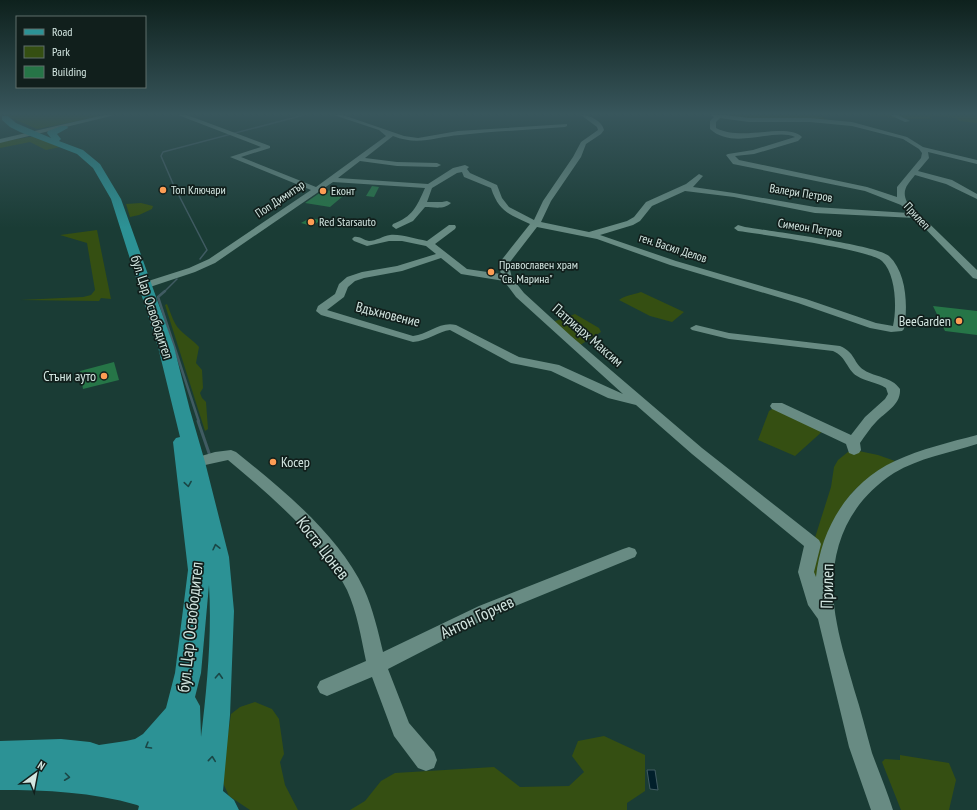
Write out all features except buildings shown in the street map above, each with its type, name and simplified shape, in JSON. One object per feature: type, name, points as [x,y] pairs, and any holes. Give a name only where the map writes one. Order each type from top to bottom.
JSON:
[{"type":"main road","name":"бул. Цар Освободител","points":[[81,153],[97,166],[116,199],[146,285],[173,372],[183,417],[182,450],[195,532],[199,570],[188,673],[180,706],[182,803]]},
{"type":"main road","name":"бул. Цар Освободител","points":[[88,153],[96,159],[115,186],[116,199]]},
{"type":"main road","name":"бул. Цар Освободител","points":[[182,803],[217,715],[222,611],[218,557],[205,459],[183,417]]},
{"type":"main road","points":[[182,803],[188,673]]},
{"type":"main road","points":[[0,755],[61,753],[120,757],[143,749],[157,740],[165,732],[180,706]]},
{"type":"main road","points":[[90,756],[182,803]]},
{"type":"main road","points":[[0,776],[56,776],[95,781],[182,803]]},
{"type":"street","points":[[250,153],[234,157],[317,190]]},
{"type":"street","name":"Поп Димитър","points":[[146,285],[203,266],[317,190],[368,153]]},
{"type":"street","points":[[357,239],[366,243],[374,244],[394,238],[429,244],[464,272],[507,278],[504,266],[505,262],[536,224],[543,213],[547,201],[579,153]]},
{"type":"street","points":[[748,153],[730,155],[736,162],[866,189],[904,203]]},
{"type":"street","name":"Прилеп","points":[[925,153],[925,158],[901,187],[900,196],[904,203],[916,216],[977,276]]},
{"type":"street","points":[[940,153],[977,162]]},
{"type":"street","points":[[359,159],[397,164],[437,165]]},
{"type":"street","points":[[332,179],[338,181],[421,185],[429,187],[437,183],[450,172],[470,166]]},
{"type":"street","name":"ген. Васил Делов","points":[[456,170],[464,170],[467,175],[494,187],[498,198],[506,209],[536,224],[590,235],[673,263],[802,301],[874,326],[898,329]]},
{"type":"street","points":[[914,172],[949,182],[977,197]]},
{"type":"street","points":[[590,235],[630,223],[638,219],[648,204],[692,184],[698,176]]},
{"type":"street","points":[[396,226],[406,223],[420,211],[429,187]]},
{"type":"street","name":"Валери Петров","points":[[684,188],[740,196],[816,210],[916,216]]},
{"type":"street","points":[[423,204],[441,205],[447,203]]},
{"type":"street","points":[[429,244],[452,227]]},
{"type":"street","name":"Симеон Петров","points":[[738,228],[839,244],[878,254],[890,263],[897,281],[902,307],[898,329]]},
{"type":"street","name":"Вдъхновение","points":[[442,255],[399,269],[362,275],[351,279],[343,286],[340,295],[322,308],[321,311],[413,339],[427,337],[440,328],[452,327],[514,360],[555,368],[613,395],[641,402]]},
{"type":"street","name":"Патриарх Максим","points":[[507,278],[520,295],[567,338],[726,475],[813,544],[806,572],[817,605],[827,617]]},
{"type":"street","points":[[696,328],[729,336],[836,348],[848,354],[856,370],[861,374],[887,383],[894,389],[895,392],[887,406],[871,419],[854,446],[798,415],[777,406]]},
{"type":"street","name":"Прилеп","points":[[882,810],[860,748],[827,617],[824,579],[828,553],[836,525],[857,496],[876,479],[901,463],[977,439]]},
{"type":"street","name":"Коста Цонев","points":[[205,459],[231,455],[269,486],[314,531],[340,564],[354,589],[364,612],[377,665],[401,729],[426,760]]},
{"type":"street","name":"Антон Горчев","points":[[327,687],[377,665],[485,611],[629,553]]},
{"type":"green space","points":[[141,203],[153,206],[152,209],[130,217],[126,204]]},
{"type":"green space","points":[[97,230],[111,299],[101,298],[99,301],[20,300],[83,297],[91,295],[95,290],[87,243],[60,235]]},
{"type":"green space","points":[[641,292],[684,312],[672,322],[650,316],[619,300]]},
{"type":"green space","points":[[167,304],[178,327],[199,347],[196,363],[202,370],[203,388],[200,393],[206,402],[208,429],[205,431],[165,305]]},
{"type":"green space","points":[[575,314],[599,328],[601,332],[577,347],[550,323]]},
{"type":"green space","points":[[777,406],[825,429],[795,456],[758,440],[769,411]]},
{"type":"green space","points":[[854,450],[878,455],[895,461],[858,487],[842,508],[830,532],[814,598],[813,544],[831,487],[834,467],[838,460],[848,452]]},
{"type":"green space","points":[[255,702],[272,709],[279,719],[284,754],[280,762],[285,785],[298,810],[250,810],[229,796],[223,783],[222,775],[231,714],[240,707]]},
{"type":"green space","points":[[604,736],[645,755],[645,791],[627,803],[627,810],[350,810],[365,801],[381,781],[395,773],[494,767],[520,787],[569,786],[584,772],[572,756],[578,741]]},
{"type":"green space","points":[[900,755],[949,763],[956,780],[949,810],[901,810],[882,762],[885,759],[900,760]]},
{"type":"water","points":[[647,770],[655,770],[658,790],[650,789]]},
{"type":"waterway","points":[[163,153],[161,156],[174,186],[207,250],[200,259]]},
{"type":"waterway","points":[[165,291],[177,279]]},
{"type":"waterway","points":[[165,291],[158,297],[199,422]]},
{"type":"waterway","points":[[198,421],[209,453]]},
{"type":"place","name":"Топ Ключари","points":[[163,190]]},
{"type":"place","name":"Еконт","points":[[323,191]]},
{"type":"place","name":"Red Starsauto","points":[[311,222]]},
{"type":"place","name":"Православен храм \"Св. Марина\"","points":[[491,272]]},
{"type":"place","name":"BeeGarden","points":[[959,321]]},
{"type":"place","name":"Стъни ауто","points":[[104,376]]},
{"type":"place","name":"Косер","points":[[273,462]]}]
